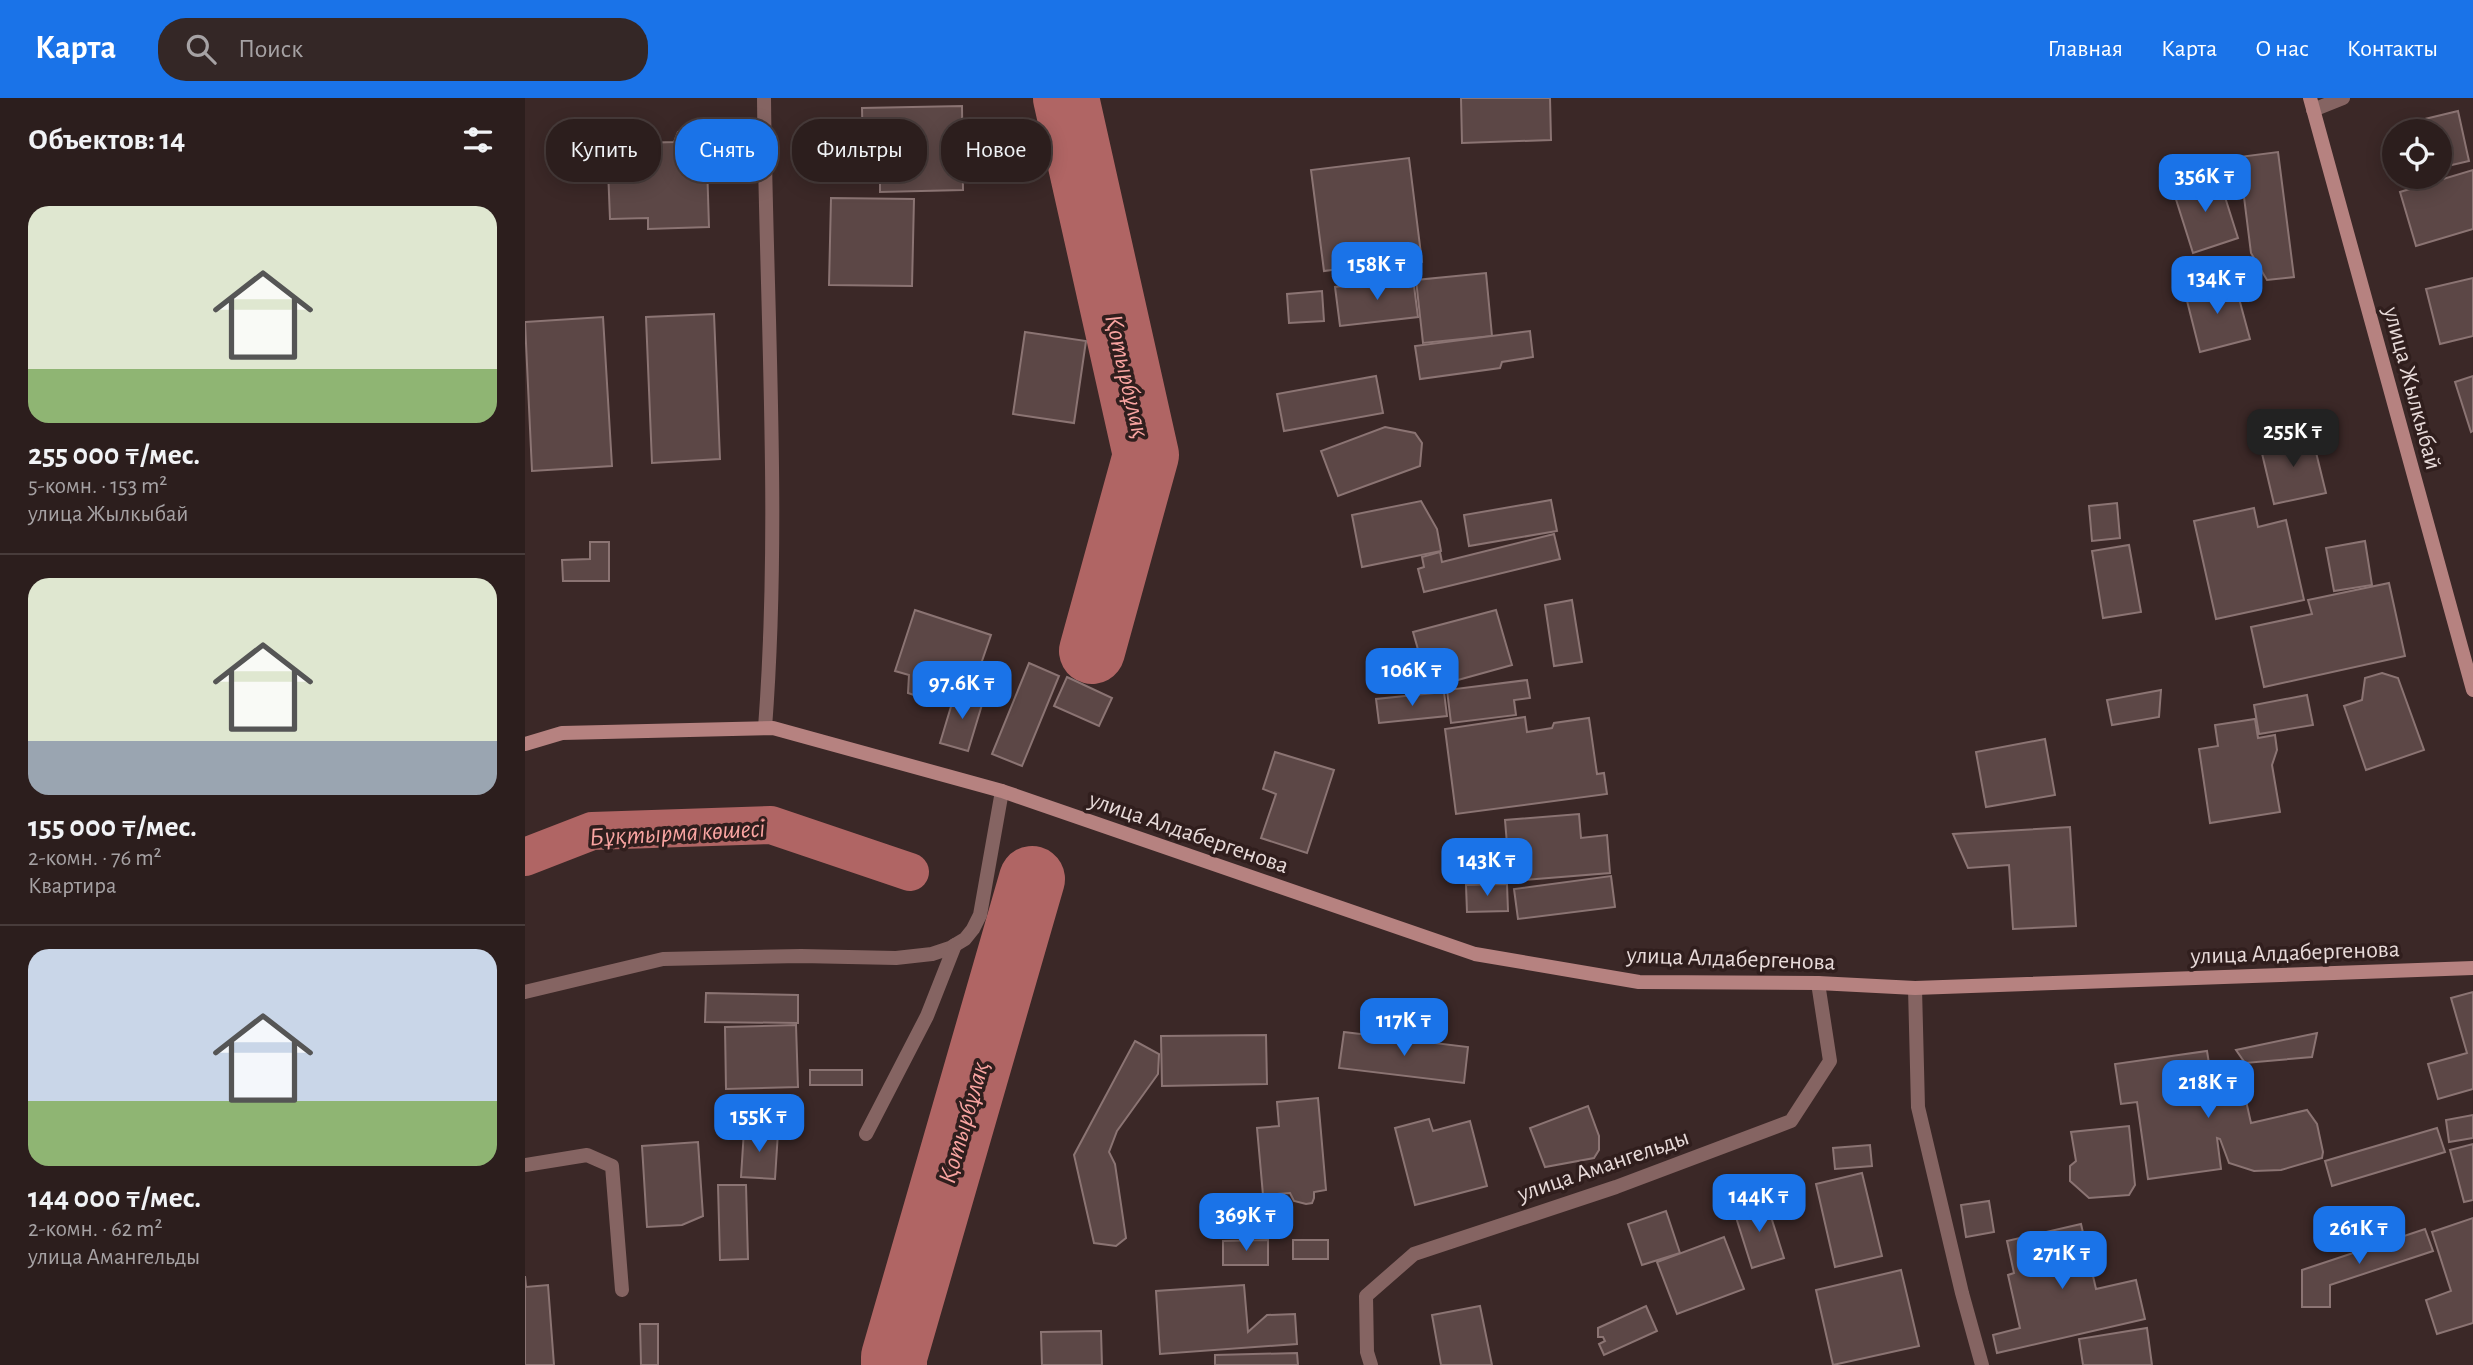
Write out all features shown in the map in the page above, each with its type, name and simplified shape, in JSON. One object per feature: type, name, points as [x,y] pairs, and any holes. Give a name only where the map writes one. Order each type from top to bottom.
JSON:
[{"type":"main road","name":"улица Жылкыбай","points":[[2312,104],[2473,690]]},
{"type":"main road","name":"улица Алдабергенова","points":[[525,744],[562,733],[773,728],[1002,791],[1475,954],[1639,982],[1915,988],[2473,968]]},
{"type":"street","points":[[764,98],[772,415],[770,642],[765,728]]},
{"type":"street","points":[[2312,104],[2343,98]]},
{"type":"street","points":[[525,992],[663,960],[801,956],[896,958],[932,954],[955,945],[974,929],[980,915],[1002,791]]},
{"type":"street","points":[[866,1134],[927,1016],[955,945]]},
{"type":"street","name":"улица Амангельды","points":[[1371,1365],[1367,1352],[1366,1296],[1414,1254],[1616,1187],[1791,1121],[1830,1061],[1818,984]]},
{"type":"street","points":[[1915,988],[1918,1107],[1982,1365]]},
{"type":"street","points":[[525,1165],[587,1155],[613,1166],[622,1290]]},
{"type":"building","points":[[1461,98],[1550,98],[1551,140],[1462,143]]},
{"type":"building","points":[[962,106],[962,119],[941,119],[941,182],[963,182],[963,190],[880,192],[880,182],[927,182],[927,119],[862,119],[862,108]]},
{"type":"building","points":[[2458,111],[2469,161],[2452,165],[2452,119],[2425,119]]},
{"type":"building","points":[[675,140],[675,182],[708,182],[709,227],[648,229],[648,218],[610,219],[609,182],[661,182],[661,142],[674,142]]},
{"type":"building","points":[[2278,152],[2294,277],[2267,280],[2251,253],[2239,157]]},
{"type":"building","points":[[1409,158],[1422,262],[1362,270],[1353,267],[1324,271],[1311,170]]},
{"type":"building","points":[[2473,170],[2473,229],[2416,246],[2400,192],[2410,189],[2452,189],[2452,176]]},
{"type":"building","points":[[2218,175],[2238,238],[2193,253],[2173,190]]},
{"type":"building","points":[[831,198],[914,199],[912,286],[829,285]]},
{"type":"building","points":[[1486,273],[1492,336],[1423,343],[1416,280]]},
{"type":"building","points":[[1413,278],[1418,317],[1340,326],[1335,287]]},
{"type":"building","points":[[2473,278],[2473,336],[2440,344],[2426,289]]},
{"type":"building","points":[[2234,280],[2250,339],[2200,352],[2185,293]]},
{"type":"building","points":[[1322,291],[1324,321],[1289,323],[1287,294]]},
{"type":"building","points":[[714,314],[720,459],[652,463],[646,317]]},
{"type":"building","points":[[603,317],[612,466],[532,471],[525,322]]},
{"type":"building","points":[[1530,331],[1533,357],[1502,362],[1500,368],[1420,379],[1415,346]]},
{"type":"building","points":[[1025,332],[1086,341],[1074,423],[1013,414]]},
{"type":"building","points":[[1376,376],[1383,413],[1284,431],[1277,394]]},
{"type":"building","points":[[2473,376],[2473,431],[2471,432],[2455,382]]},
{"type":"building","points":[[1385,427],[1415,433],[1422,443],[1420,466],[1338,496],[1321,451]]},
{"type":"building","points":[[2311,432],[2326,493],[2274,504],[2260,445]]},
{"type":"building","points":[[1551,500],[1557,531],[1469,546],[1464,515]]},
{"type":"building","points":[[1421,501],[1437,529],[1441,551],[1362,567],[1352,515]]},
{"type":"building","points":[[2117,503],[2120,538],[2092,541],[2089,506]]},
{"type":"building","points":[[2254,508],[2258,527],[2286,520],[2304,600],[2216,619],[2194,521]]},
{"type":"building","points":[[1554,534],[1560,559],[1424,592],[1418,569],[1424,567],[1422,557],[1440,552],[1442,562]]},
{"type":"building","points":[[2365,541],[2372,585],[2334,591],[2326,548]]},
{"type":"building","points":[[590,542],[609,542],[609,581],[563,581],[562,560],[590,559]]},
{"type":"building","points":[[2129,545],[2141,612],[2103,618],[2092,551]]},
{"type":"building","points":[[2389,583],[2405,656],[2264,687],[2251,627],[2312,614],[2308,600]]},
{"type":"building","points":[[1572,600],[1582,662],[1554,666],[1545,605]]},
{"type":"building","points":[[915,610],[991,635],[973,687],[943,677],[935,702],[908,693],[909,675],[895,671]]},
{"type":"building","points":[[1496,610],[1512,665],[1429,688],[1413,632]]},
{"type":"building","points":[[1029,663],[1059,676],[1022,766],[992,754]]},
{"type":"building","points":[[2382,673],[2398,678],[2424,750],[2366,770],[2344,706],[2362,700],[2365,678]]},
{"type":"building","points":[[1067,677],[1112,698],[1099,726],[1054,706]]},
{"type":"building","points":[[1527,680],[1530,698],[1514,700],[1516,715],[1451,723],[1447,690]]},
{"type":"building","points":[[956,690],[984,698],[968,751],[940,743]]},
{"type":"building","points":[[2161,690],[2159,717],[2112,725],[2107,700]]},
{"type":"building","points":[[1444,692],[1447,716],[1379,723],[1376,699]]},
{"type":"building","points":[[2307,695],[2313,725],[2259,734],[2254,705]]},
{"type":"building","points":[[1525,717],[1527,732],[1552,728],[1554,723],[1589,718],[1597,774],[1604,773],[1607,794],[1456,814],[1445,729]]},
{"type":"building","points":[[2255,719],[2258,738],[2275,735],[2277,750],[2272,765],[2280,812],[2210,823],[2199,749],[2218,746],[2215,725]]},
{"type":"building","points":[[2045,739],[2055,795],[1986,807],[1976,752]]},
{"type":"building","points":[[1275,752],[1334,770],[1307,853],[1261,838],[1276,794],[1263,789]]},
{"type":"building","points":[[1579,814],[1581,838],[1607,835],[1610,873],[1510,881],[1505,820]]},
{"type":"building","points":[[2070,827],[2076,926],[2013,929],[2009,865],[1968,868],[1953,834]]},
{"type":"building","points":[[1611,876],[1615,907],[1518,919],[1514,889]]},
{"type":"building","points":[[1507,884],[1508,911],[1467,912],[1466,885]]},
{"type":"building","points":[[2473,992],[2473,1089],[2438,1099],[2428,1064],[2467,1053],[2451,998]]},
{"type":"building","points":[[706,993],[798,995],[798,1023],[705,1022]]},
{"type":"building","points":[[796,1025],[798,1087],[726,1089],[725,1027]]},
{"type":"building","points":[[1344,1032],[1468,1047],[1464,1083],[1339,1068]]},
{"type":"building","points":[[2317,1033],[2312,1057],[2245,1063],[2236,1050]]},
{"type":"building","points":[[1266,1035],[1267,1084],[1162,1086],[1161,1036]]},
{"type":"building","points":[[1135,1041],[1159,1054],[1158,1074],[1117,1131],[1109,1152],[1115,1164],[1126,1238],[1116,1246],[1094,1243],[1074,1155]]},
{"type":"building","points":[[2207,1051],[2211,1076],[2233,1073],[2242,1083],[2251,1123],[2307,1110],[2317,1124],[2322,1158],[2281,1170],[2254,1171],[2229,1163],[2220,1139],[2217,1138],[2221,1169],[2148,1179],[2137,1102],[2121,1104],[2115,1064]]},
{"type":"building","points":[[810,1070],[862,1070],[862,1085],[810,1085]]},
{"type":"building","points":[[1318,1098],[1326,1190],[1314,1192],[1312,1203],[1306,1204],[1294,1201],[1290,1193],[1263,1195],[1257,1128],[1279,1126],[1277,1102]]},
{"type":"building","points":[[1588,1106],[1599,1136],[1599,1150],[1594,1158],[1545,1167],[1530,1128]]},
{"type":"building","points":[[2473,1115],[2473,1138],[2449,1142],[2446,1120]]},
{"type":"building","points":[[1429,1119],[1433,1131],[1470,1121],[1487,1186],[1415,1205],[1395,1128]]},
{"type":"building","points":[[2129,1126],[2135,1185],[2129,1195],[2089,1198],[2070,1181],[2070,1166],[2076,1161],[2071,1132]]},
{"type":"building","points":[[2437,1128],[2445,1152],[2332,1186],[2325,1161]]},
{"type":"building","points":[[744,1130],[778,1132],[775,1179],[741,1177]]},
{"type":"building","points":[[698,1142],[703,1216],[682,1225],[647,1227],[642,1146]]},
{"type":"building","points":[[2473,1144],[2473,1200],[2464,1202],[2450,1150]]},
{"type":"building","points":[[1870,1145],[1872,1166],[1835,1169],[1833,1148]]},
{"type":"building","points":[[1862,1173],[1882,1256],[1835,1267],[1816,1184]]},
{"type":"building","points":[[718,1185],[746,1185],[748,1259],[720,1260]]},
{"type":"building","points":[[1766,1201],[1784,1258],[1752,1268],[1734,1211]]},
{"type":"building","points":[[1989,1201],[1994,1232],[1966,1237],[1961,1205]]},
{"type":"building","points":[[1666,1211],[1680,1253],[1642,1265],[1628,1224]]},
{"type":"building","points":[[2473,1218],[2473,1323],[2437,1334],[2426,1300],[2451,1291],[2432,1232]]},
{"type":"building","points":[[2081,1224],[2096,1289],[2136,1280],[2145,1319],[1997,1353],[1993,1335],[2020,1328],[2008,1275],[2014,1273],[2007,1241]]},
{"type":"building","points":[[2425,1229],[2433,1251],[2330,1285],[2330,1307],[2302,1307],[2302,1270]]},
{"type":"building","points":[[1724,1237],[1744,1289],[1677,1314],[1657,1262]]},
{"type":"building","points":[[1268,1240],[1268,1265],[1223,1265],[1223,1241]]},
{"type":"building","points":[[1293,1240],[1328,1240],[1328,1259],[1293,1259]]},
{"type":"building","points":[[1901,1270],[1919,1346],[1833,1365],[1816,1290]]},
{"type":"building","points":[[525,1276],[526,1287],[548,1285],[554,1365],[525,1365]]},
{"type":"building","points":[[1244,1285],[1248,1332],[1267,1315],[1295,1314],[1297,1344],[1160,1354],[1156,1291]]},
{"type":"building","points":[[1480,1306],[1492,1365],[1441,1365],[1432,1315]]},
{"type":"building","points":[[1646,1306],[1657,1331],[1604,1355],[1599,1344],[1605,1341],[1603,1337],[1598,1337],[1598,1328]]},
{"type":"building","points":[[640,1324],[658,1324],[658,1365],[641,1365]]},
{"type":"building","points":[[2147,1328],[2152,1365],[2083,1365],[2079,1339]]},
{"type":"building","points":[[1101,1331],[1102,1365],[1042,1365],[1041,1332]]},
{"type":"building","points":[[1297,1353],[1298,1365],[1215,1365],[1215,1355]]},
{"type":"waterway","name":"Қотырбұлақ","points":[[1066,98],[1146,455],[1092,651]]},
{"type":"waterway","name":"Бұқтырма көшесі","points":[[525,857],[592,831],[771,825],[910,872]]},
{"type":"waterway","name":"Қотырбұлақ","points":[[894,1365],[894,1357],[1032,879]]}]
